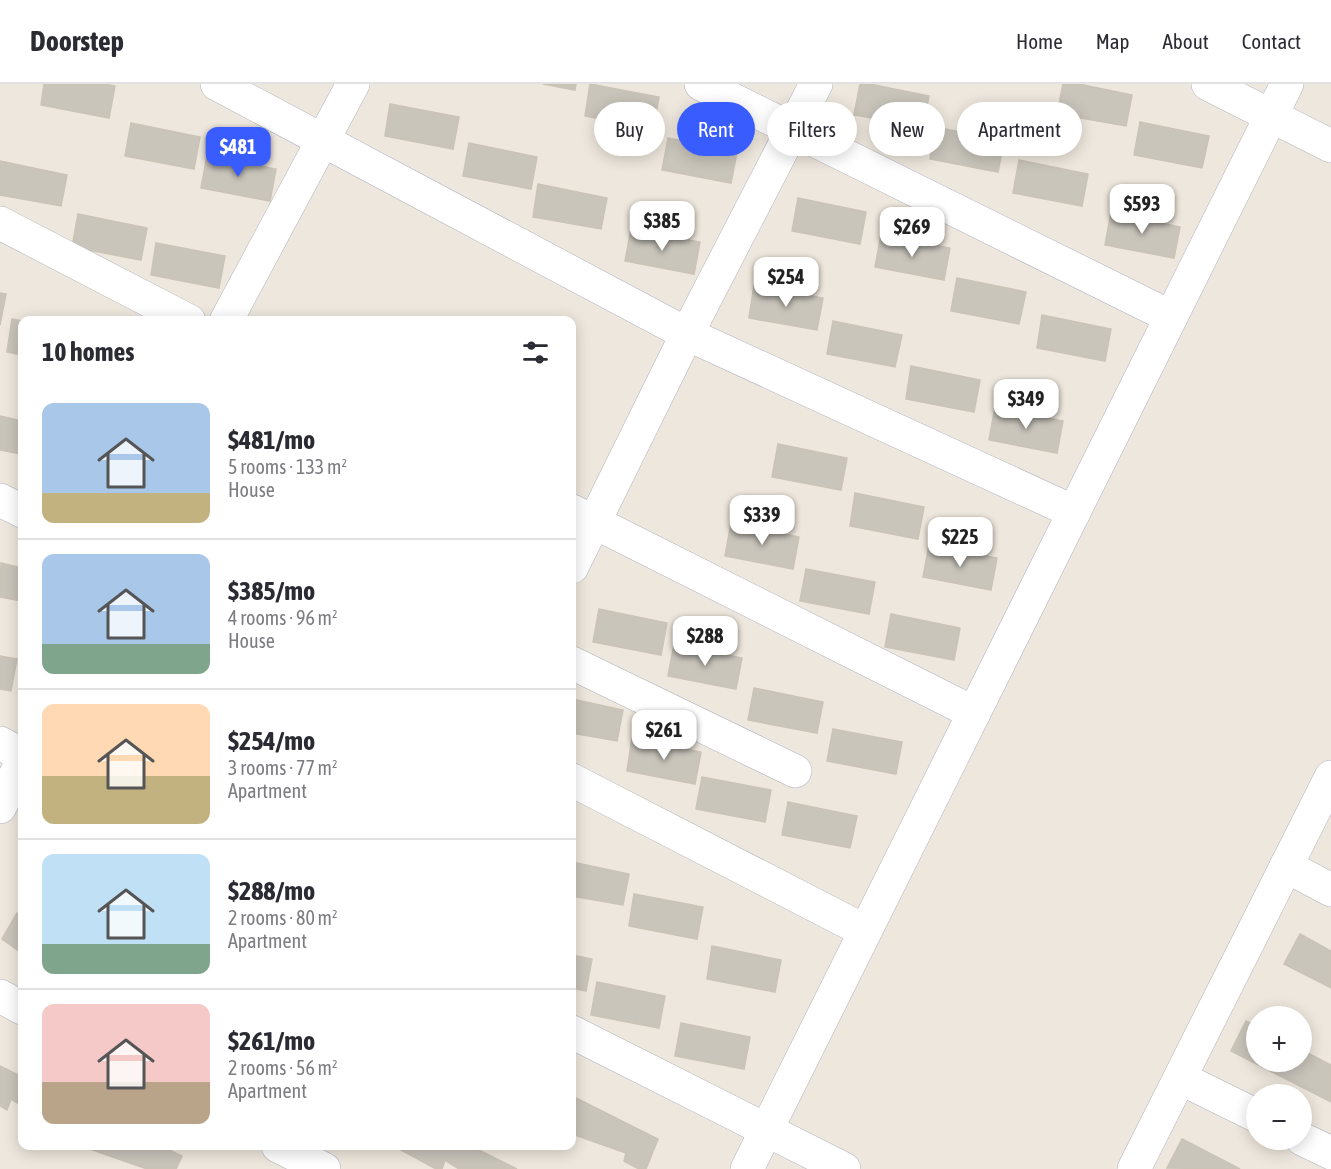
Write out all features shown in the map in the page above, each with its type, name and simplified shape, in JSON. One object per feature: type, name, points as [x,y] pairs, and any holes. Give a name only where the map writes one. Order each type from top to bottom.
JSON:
[{"type":"street","points":[[217,84],[687,334],[1074,512]]},
{"type":"street","points":[[229,316],[353,84]]},
{"type":"street","points":[[702,84],[767,117]]},
{"type":"street","points":[[807,102],[816,84]]},
{"type":"street","points":[[1208,84],[1331,146]]},
{"type":"street","points":[[747,1169],[1287,84]]},
{"type":"street","points":[[576,549],[583,517],[687,334],[779,156]]},
{"type":"street","points":[[846,156],[1171,317]]},
{"type":"street","points":[[0,223],[179,316]]},
{"type":"street","points":[[0,500],[18,510]]},
{"type":"street","points":[[583,517],[974,713]]},
{"type":"street","points":[[576,665],[795,771]]},
{"type":"street","points":[[0,744],[18,753]]},
{"type":"street","points":[[0,807],[18,769]]},
{"type":"street","points":[[1134,1169],[1331,777]]},
{"type":"street","points":[[576,782],[865,931]]},
{"type":"street","points":[[1286,866],[1331,890]]},
{"type":"street","points":[[0,996],[18,1006]]},
{"type":"street","points":[[576,1034],[844,1169]]},
{"type":"street","points":[[1180,1078],[1246,1111]]},
{"type":"street","points":[[1312,1144],[1331,1154]]},
{"type":"street","points":[[269,1169],[277,1150]]},
{"type":"street","points":[[287,1150],[324,1169]]},
{"type":"building","points":[[44,84],[115,86],[109,118],[41,105]]},
{"type":"building","points":[[543,84],[576,84],[575,90]]},
{"type":"building","points":[[590,84],[659,97],[658,102],[594,102],[594,118],[585,116]]},
{"type":"building","points":[[860,84],[929,96],[928,102],[869,102],[869,118],[857,116]]},
{"type":"building","points":[[1063,84],[1079,84],[1132,95],[1126,126],[1082,118],[1082,102],[1059,102]]},
{"type":"building","points":[[390,104],[459,117],[453,149],[385,136]]},
{"type":"building","points":[[1140,122],[1209,136],[1202,168],[1134,155]]},
{"type":"building","points":[[131,123],[200,137],[194,169],[125,156]]},
{"type":"building","points":[[945,129],[957,131],[957,156],[1001,156],[998,172],[930,159],[931,156],[945,156]]},
{"type":"building","points":[[668,138],[677,140],[677,156],[736,156],[731,183],[662,170]]},
{"type":"building","points":[[469,143],[537,157],[531,189],[463,176]]},
{"type":"building","points":[[207,156],[276,169],[270,201],[201,188]]},
{"type":"building","points":[[1019,160],[1088,174],[1082,206],[1013,193]]},
{"type":"building","points":[[0,161],[67,175],[61,206],[0,195]]},
{"type":"building","points":[[538,184],[607,198],[601,229],[533,217]]},
{"type":"building","points":[[798,198],[866,212],[860,244],[792,231]]},
{"type":"building","points":[[1111,212],[1180,227],[1174,258],[1105,245]]},
{"type":"building","points":[[78,214],[147,228],[141,260],[72,247]]},
{"type":"building","points":[[631,229],[700,242],[694,274],[625,261]]},
{"type":"building","points":[[881,235],[950,248],[944,280],[875,267]]},
{"type":"building","points":[[156,243],[225,256],[219,288],[151,275]]},
{"type":"building","points":[[957,278],[1026,292],[1019,324],[951,311]]},
{"type":"building","points":[[754,285],[823,298],[817,330],[749,318]]},
{"type":"building","points":[[0,293],[6,294],[0,325]]},
{"type":"building","points":[[1042,315],[1111,329],[1105,361],[1037,348]]},
{"type":"building","points":[[12,319],[18,320],[18,354],[7,352]]},
{"type":"building","points":[[833,321],[902,335],[895,367],[827,354]]},
{"type":"building","points":[[911,366],[980,380],[974,412],[906,399]]},
{"type":"building","points":[[995,407],[1063,421],[1057,453],[989,440]]},
{"type":"building","points":[[0,416],[18,420],[18,453],[0,450]]},
{"type":"building","points":[[778,444],[847,458],[841,490],[772,477]]},
{"type":"building","points":[[855,493],[924,507],[918,539],[850,526]]},
{"type":"building","points":[[731,523],[799,537],[793,569],[725,556]]},
{"type":"building","points":[[929,545],[997,558],[991,590],[923,577]]},
{"type":"building","points":[[1,563],[18,567],[18,600],[0,597]]},
{"type":"building","points":[[806,569],[875,582],[869,614],[800,601]]},
{"type":"building","points":[[599,609],[667,623],[661,655],[593,642]]},
{"type":"building","points":[[891,614],[960,628],[954,660],[885,647]]},
{"type":"building","points":[[674,644],[742,658],[736,689],[668,676]]},
{"type":"building","points":[[0,656],[17,659],[11,691],[0,689]]},
{"type":"building","points":[[754,688],[823,702],[817,733],[748,720]]},
{"type":"building","points":[[576,700],[623,710],[617,741],[576,734]]},
{"type":"building","points":[[833,729],[902,742],[896,774],[827,761]]},
{"type":"building","points":[[632,738],[701,752],[695,784],[627,771]]},
{"type":"building","points":[[702,777],[771,790],[765,822],[696,809]]},
{"type":"building","points":[[788,802],[857,816],[850,848],[782,835]]},
{"type":"building","points":[[576,863],[629,874],[623,905],[576,897]]},
{"type":"building","points":[[634,894],[703,907],[697,939],[629,926]]},
{"type":"building","points":[[17,913],[18,913],[18,950],[2,939]]},
{"type":"building","points":[[1300,934],[1331,951],[1331,988],[1284,964]]},
{"type":"building","points":[[712,946],[781,960],[775,992],[707,979]]},
{"type":"building","points":[[576,956],[592,959],[586,991],[576,989]]},
{"type":"building","points":[[597,982],[665,996],[659,1028],[591,1015]]},
{"type":"building","points":[[1246,1021],[1246,1059],[1231,1051]]},
{"type":"building","points":[[681,1023],[750,1037],[744,1069],[675,1056]]},
{"type":"building","points":[[1312,1055],[1331,1065],[1331,1102],[1312,1092],[1312,1084],[1296,1084],[1272,1072],[1312,1072]]},
{"type":"building","points":[[0,1066],[18,1075],[18,1103],[11,1099],[7,1110],[0,1106]]},
{"type":"building","points":[[576,1098],[658,1139],[646,1169],[639,1169],[624,1161],[626,1153],[576,1135]]},
{"type":"building","points":[[1182,1139],[1240,1169],[1167,1168]]},
{"type":"building","points":[[93,1150],[169,1150],[182,1156],[176,1169],[147,1169]]},
{"type":"building","points":[[401,1150],[479,1150],[517,1169],[459,1169],[445,1160],[442,1169],[436,1169]]}]
